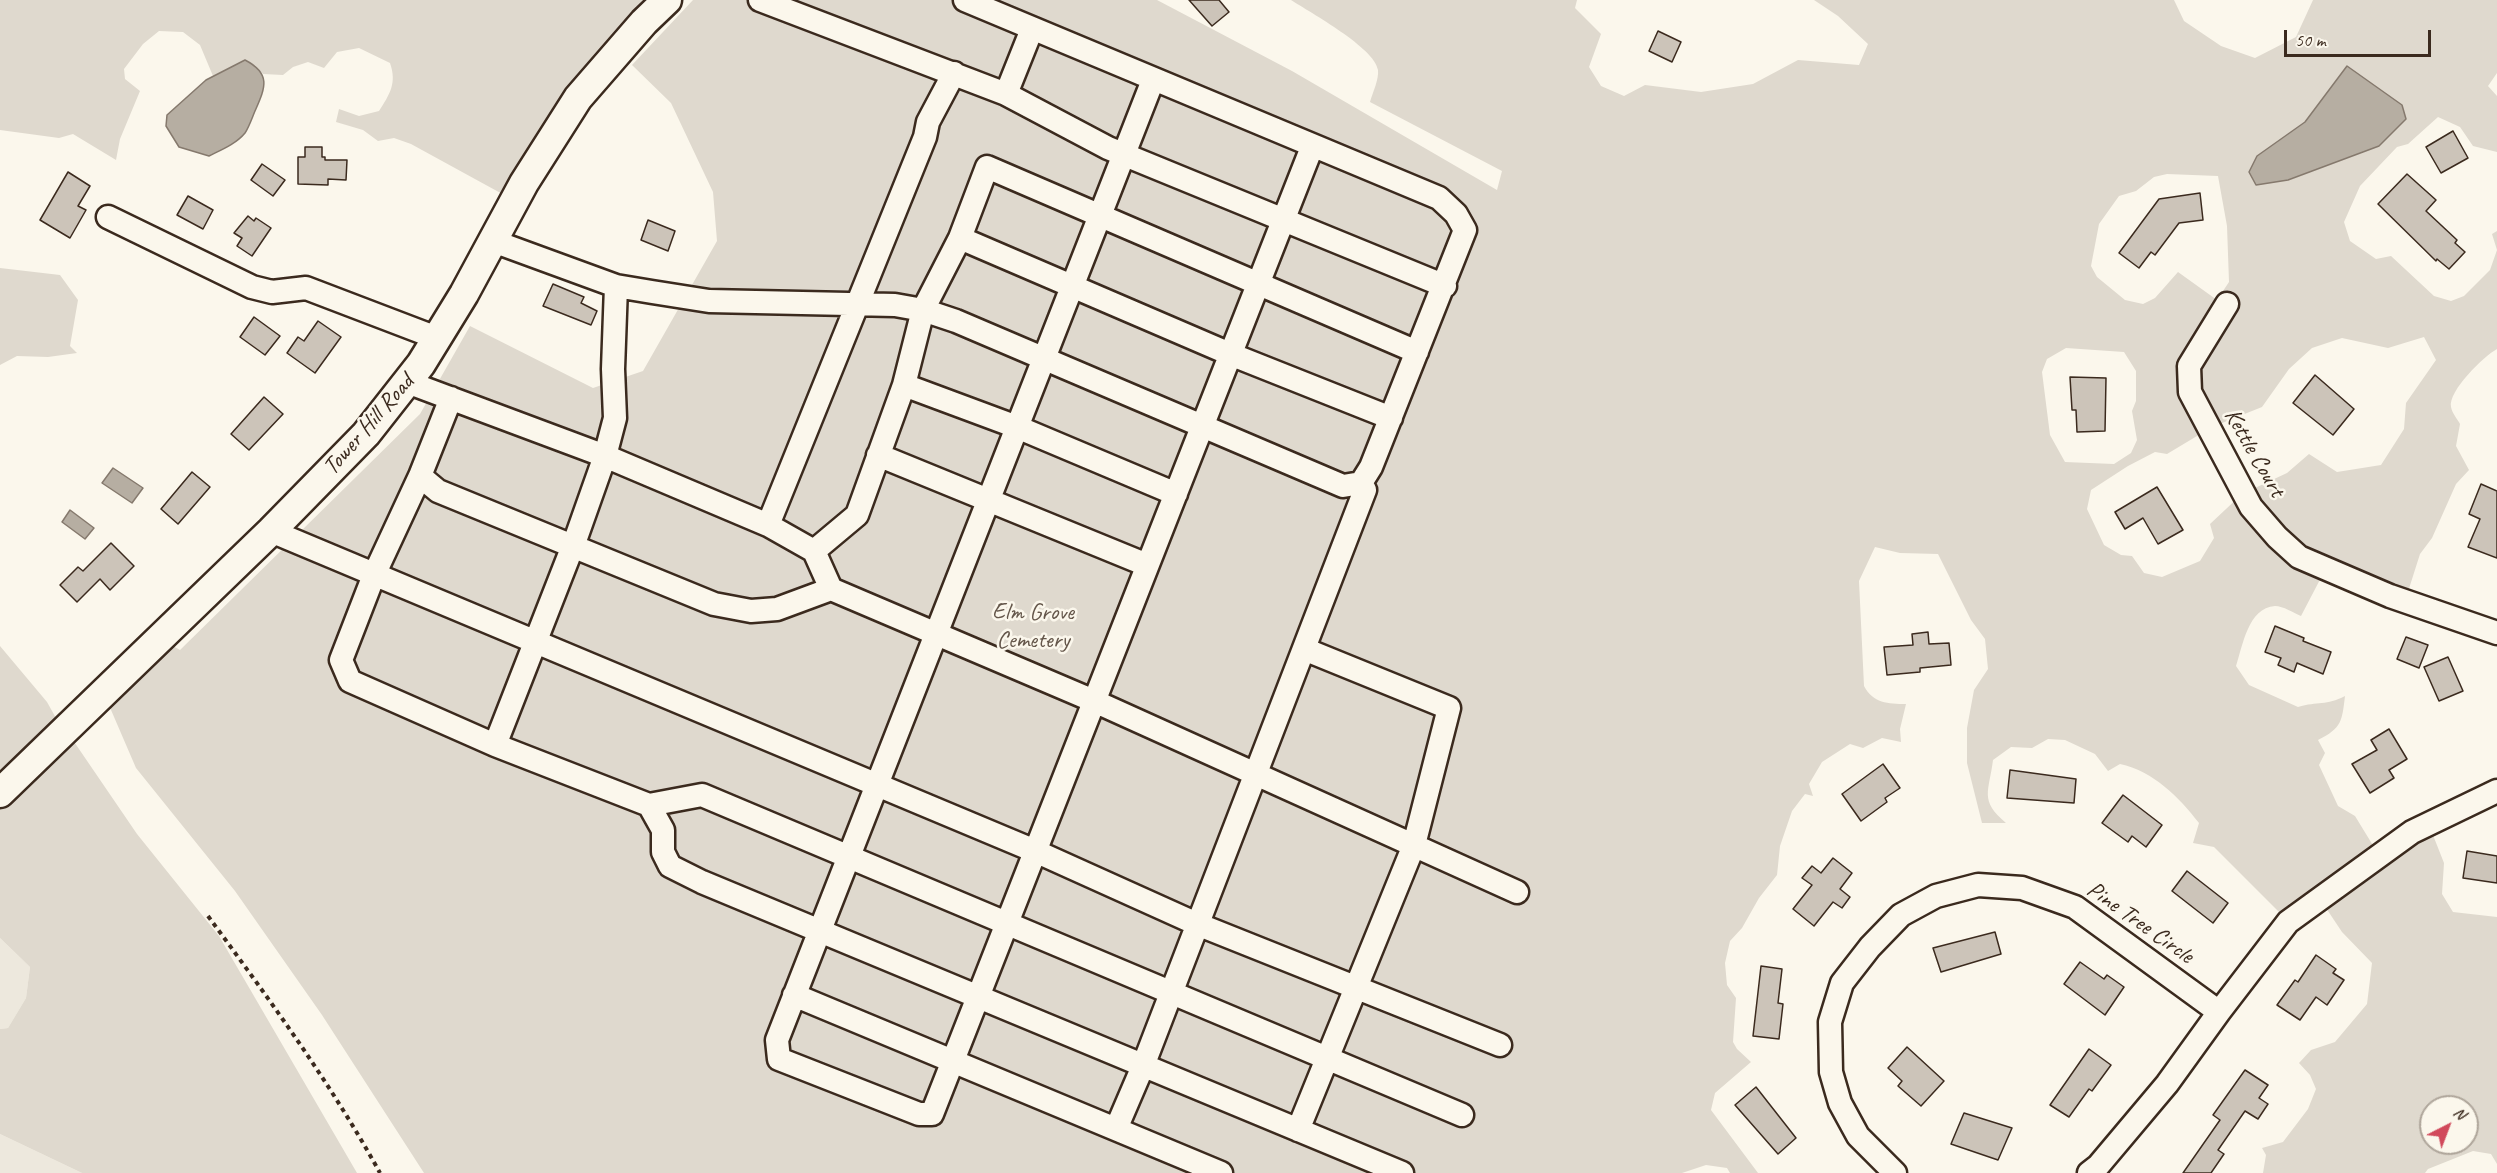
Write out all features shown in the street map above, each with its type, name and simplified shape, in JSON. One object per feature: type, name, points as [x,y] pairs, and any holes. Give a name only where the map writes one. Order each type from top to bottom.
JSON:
[{"type":"main road","name":"Tower Hill Road","points":[[0,793],[271,531],[366,434],[407,382],[437,338],[524,183],[578,98],[644,22],[667,0]]},
{"type":"street","points":[[760,0],[785,4],[1006,94],[1124,154],[1445,286]]},
{"type":"street","points":[[493,241],[616,286],[709,301],[895,305],[923,310],[956,321],[1343,486],[1361,483],[1371,467],[1445,286],[1465,230],[1456,214],[1439,198],[1032,29],[996,7],[965,0]]},
{"type":"street","points":[[1006,94],[1032,29]]},
{"type":"street","points":[[768,525],[925,137],[928,122],[954,73]]},
{"type":"street","points":[[1153,80],[794,995],[777,1040],[779,1059],[919,1114],[932,1114],[1312,147]]},
{"type":"street","points":[[814,551],[857,515],[904,385],[923,310],[960,238],[987,167],[1417,352]]},
{"type":"street","points":[[108,217],[252,287],[272,292],[306,288],[437,338]]},
{"type":"street","points":[[960,238],[1230,354],[1391,418]]},
{"type":"street","points":[[495,745],[572,548],[605,456],[615,418],[613,369],[616,286]]},
{"type":"street","name":"Kettle Court","points":[[2227,304],[2189,366],[2190,392],[2251,507],[2277,537],[2299,557],[2390,596],[2497,633]]},
{"type":"street","points":[[407,382],[605,456],[768,525],[814,551],[831,590]]},
{"type":"street","points":[[904,385],[1017,427],[1176,494]]},
{"type":"street","points":[[451,398],[420,476],[374,575],[342,660],[350,681],[495,745],[649,805],[702,795],[1462,1115]]},
{"type":"street","points":[[878,455],[1148,565]]},
{"type":"street","points":[[420,476],[438,491],[572,548],[714,604],[751,611],[777,609],[831,590],[1094,701],[1517,892]]},
{"type":"street","points":[[1116,1129],[1143,1065],[1365,490],[1361,483]]},
{"type":"street","points":[[271,531],[1035,851],[1197,924],[1500,1045]]},
{"type":"street","points":[[1298,1130],[1414,845],[1449,708],[1304,649]]},
{"type":"street","points":[[2089,1173],[2098,1166],[2167,1084],[2288,922],[2412,832],[2497,791]]},
{"type":"street","points":[[649,805],[663,830],[663,852],[670,866],[702,882],[1402,1173]]},
{"type":"street","name":"Pine Tree Circle","points":[[1895,1173],[1858,1136],[1840,1103],[1831,1071],[1830,1022],[1842,983],[1870,947],[1901,915],[1936,896],[1978,885],[2022,888],[2075,907],[2219,1012]]},
{"type":"street","points":[[794,995],[1221,1173]]},
{"type":"path","points":[[208,916],[334,1094],[380,1173]]},
{"type":"shaded area","points":[[245,60],[254,65],[263,76],[264,82],[245,133],[233,144],[209,156],[179,147],[166,126],[167,115],[206,80]]},
{"type":"shaded area","points":[[2347,66],[2402,105],[2406,119],[2379,146],[2288,180],[2256,185],[2249,172],[2257,156],[2305,122]]},
{"type":"shaded area","points":[[113,468],[143,488],[132,503],[102,483]]},
{"type":"shaded area","points":[[70,510],[94,528],[85,539],[62,522]]},
{"type":"shaded area","points":[[0,938],[30,967],[26,998],[8,1028],[0,1029]]},
{"type":"shaded area","points":[[0,1134],[82,1173],[0,1173]]},
{"type":"green space","points":[[0,0],[664,0],[506,196],[411,144],[394,138],[378,141],[363,130],[336,122],[339,109],[359,116],[379,111],[391,88],[393,77],[390,63],[359,48],[337,52],[324,68],[308,62],[293,67],[283,75],[263,74],[256,66],[245,60],[213,76],[200,45],[183,32],[159,31],[143,44],[124,69],[125,79],[140,91],[120,139],[116,160],[73,134],[59,138],[0,130]]},
{"type":"green space","name":"Elm Grove Cemetery","points":[[693,0],[1157,0],[1292,71],[1497,190],[1502,171],[1370,102],[1378,74],[1374,61],[1341,32],[1291,0],[1577,0],[1575,8],[1601,34],[1589,67],[1601,86],[1624,96],[1645,85],[1701,92],[1753,84],[1798,60],[1859,65],[1868,44],[1838,16],[1814,0],[2174,0],[2184,21],[2221,46],[2255,58],[2296,37],[2313,0],[2497,0],[2497,73],[2488,86],[2497,96],[2497,152],[2473,146],[2460,127],[2438,117],[2408,144],[2397,147],[2360,186],[2344,222],[2350,241],[2376,259],[2391,256],[2434,296],[2451,301],[2464,296],[2490,270],[2497,250],[2497,349],[2461,383],[2455,392],[2451,407],[2460,424],[2456,446],[2469,470],[2456,484],[2432,538],[2420,554],[2406,598],[2325,570],[2301,616],[2275,606],[2258,613],[2244,638],[2236,666],[2249,685],[2298,707],[2332,701],[2345,696],[2339,723],[2332,732],[2318,740],[2325,753],[2319,765],[2338,806],[2355,816],[2377,852],[2429,825],[2444,863],[2442,894],[2453,912],[2497,917],[2497,1164],[2491,1154],[2479,1152],[2479,1095],[2419,1095],[2419,1155],[2463,1155],[2428,1169],[2425,1173],[2263,1173],[2266,1155],[2262,1148],[2283,1142],[2308,1109],[2316,1089],[2310,1075],[2299,1063],[2311,1050],[2335,1042],[2367,1004],[2372,963],[2342,932],[2320,899],[2285,918],[2214,847],[2193,843],[2199,823],[2164,786],[2132,767],[2120,764],[2108,771],[2095,754],[2065,740],[2048,739],[2032,748],[2011,747],[1993,760],[1988,788],[1989,801],[1992,808],[2006,823],[1982,823],[1967,763],[1967,728],[1974,690],[1988,669],[1985,639],[1971,620],[1938,554],[1900,553],[1875,547],[1859,581],[1864,686],[1876,699],[1893,704],[1906,704],[1900,729],[1901,742],[1882,738],[1863,748],[1850,744],[1822,762],[1809,784],[1813,796],[1805,794],[1792,811],[1780,846],[1777,875],[1759,898],[1742,928],[1730,941],[1725,963],[1727,985],[1736,998],[1733,1042],[1751,1062],[1715,1093],[1711,1110],[1758,1173],[1730,1173],[1727,1168],[1706,1165],[1682,1173],[424,1173],[322,1015],[235,891],[136,768],[105,696],[159,638],[180,650],[420,414],[470,326],[593,388],[643,371],[717,241],[713,192],[671,103],[632,65]],"holes":[[[2347,66],[2379,146],[2289,180],[2258,184],[2257,156],[2305,122]],[[2167,174],[2218,176],[2227,226],[2229,282],[2217,300],[2178,272],[2155,298],[2143,304],[2125,300],[2097,277],[2091,266],[2099,224],[2119,196],[2136,191],[2154,177]],[[2424,337],[2436,360],[2406,403],[2404,429],[2381,465],[2337,472],[2309,454],[2287,473],[2242,494],[2210,524],[2214,538],[2200,561],[2162,577],[2144,573],[2132,556],[2121,555],[2104,545],[2087,509],[2091,490],[2155,452],[2167,454],[2212,427],[2262,407],[2289,369],[2312,348],[2342,338],[2388,348]],[[2066,348],[2124,352],[2136,371],[2136,401],[2132,411],[2137,440],[2131,453],[2114,464],[2065,462],[2050,435],[2042,372],[2047,359]]]},
{"type":"green space","points":[[2497,231],[2497,250],[2492,234]]},
{"type":"green space","points":[[0,268],[60,275],[78,300],[70,346],[77,353],[48,357],[17,356],[0,365]]},
{"type":"green space","points":[[0,646],[47,702],[61,727],[66,730],[137,834],[219,936],[357,1173],[82,1173],[0,1134],[0,1029],[8,1028],[26,998],[30,967],[0,938]]},
{"type":"building","points":[[1189,0],[1219,0],[1229,12],[1212,26]]},
{"type":"building","points":[[1658,31],[1681,42],[1672,62],[1649,51]]},
{"type":"building","points":[[2453,131],[2468,158],[2441,173],[2426,147]]},
{"type":"building","points":[[305,147],[322,147],[322,157],[325,157],[325,160],[347,160],[346,180],[328,179],[328,185],[298,184],[298,157],[305,157]]},
{"type":"building","points":[[262,164],[285,180],[273,196],[251,180]]},
{"type":"building","points":[[68,172],[90,186],[78,206],[86,210],[70,238],[40,220]]},
{"type":"building","points":[[2407,174],[2436,200],[2426,211],[2457,240],[2455,243],[2465,252],[2449,269],[2437,259],[2436,261],[2378,204]]},
{"type":"building","points":[[2200,193],[2203,220],[2179,223],[2155,255],[2151,252],[2139,268],[2119,253],[2159,199]]},
{"type":"building","points":[[188,196],[213,210],[203,229],[177,215]]},
{"type":"building","points":[[248,216],[254,221],[256,218],[271,228],[252,256],[237,246],[242,238],[234,233]]},
{"type":"building","points":[[648,220],[675,231],[668,251],[641,240]]},
{"type":"building","points":[[553,284],[584,297],[581,303],[597,311],[591,325],[543,306]]},
{"type":"building","points":[[254,317],[280,336],[265,355],[240,337]]},
{"type":"building","points":[[318,321],[341,337],[315,373],[287,353],[298,337],[304,341]]},
{"type":"building","points":[[2315,375],[2354,409],[2333,435],[2293,403]]},
{"type":"building","points":[[2070,377],[2106,378],[2105,431],[2077,432],[2076,410],[2072,410]]},
{"type":"building","points":[[264,397],[283,414],[249,450],[231,434]]},
{"type":"building","points":[[192,472],[210,487],[178,524],[161,509]]},
{"type":"building","points":[[2481,484],[2497,491],[2497,558],[2468,547],[2480,519],[2469,514]]},
{"type":"building","points":[[2157,487],[2183,530],[2158,544],[2143,518],[2125,529],[2115,512]]},
{"type":"building","points":[[111,543],[134,566],[110,590],[100,579],[77,602],[60,585],[78,567],[83,571]]},
{"type":"building","points":[[2275,626],[2304,638],[2303,641],[2331,652],[2323,674],[2297,663],[2294,672],[2278,665],[2281,658],[2265,652]]},
{"type":"building","points":[[1928,632],[1929,644],[1949,643],[1951,665],[1920,668],[1920,672],[1887,675],[1884,647],[1913,645],[1912,634]]},
{"type":"building","points":[[2406,637],[2428,645],[2419,668],[2397,659]]},
{"type":"building","points":[[2448,657],[2463,691],[2439,701],[2424,667]]},
{"type":"building","points":[[2389,729],[2407,759],[2389,770],[2394,778],[2370,793],[2352,764],[2377,750],[2371,740]]},
{"type":"building","points":[[1883,764],[1900,788],[1885,798],[1887,802],[1861,821],[1842,794]]},
{"type":"building","points":[[2010,770],[2076,779],[2074,803],[2007,798]]},
{"type":"building","points":[[2123,795],[2162,825],[2146,847],[2132,836],[2128,842],[2102,823]]},
{"type":"building","points":[[2467,851],[2497,856],[2497,883],[2463,878]]},
{"type":"building","points":[[1833,858],[1852,873],[1840,889],[1850,897],[1842,908],[1833,902],[1814,926],[1793,909],[1812,885],[1802,878],[1812,866],[1821,873]]},
{"type":"building","points":[[2187,871],[2228,903],[2213,923],[2172,891]]},
{"type":"building","points":[[1995,932],[2001,954],[1941,972],[1933,948]]},
{"type":"building","points":[[2316,955],[2336,969],[2333,973],[2344,980],[2327,1005],[2316,997],[2300,1020],[2277,1005],[2295,980],[2298,982]]},
{"type":"building","points":[[2080,962],[2104,979],[2107,975],[2124,987],[2105,1015],[2064,984]]},
{"type":"building","points":[[1761,966],[1782,969],[1778,1003],[1783,1004],[1779,1039],[1753,1036]]},
{"type":"building","points":[[1907,1047],[1944,1081],[1921,1106],[1898,1086],[1902,1081],[1888,1068]]},
{"type":"building","points":[[2089,1049],[2111,1065],[2092,1091],[2089,1089],[2069,1117],[2050,1105]]},
{"type":"building","points":[[2245,1070],[2268,1085],[2259,1098],[2268,1104],[2258,1119],[2245,1111],[2218,1150],[2224,1154],[2211,1173],[2183,1173],[2220,1120],[2213,1115]]},
{"type":"building","points":[[1756,1087],[1796,1138],[1778,1154],[1735,1105]]},
{"type":"building","points":[[1964,1113],[2012,1128],[1998,1160],[1951,1144]]}]
